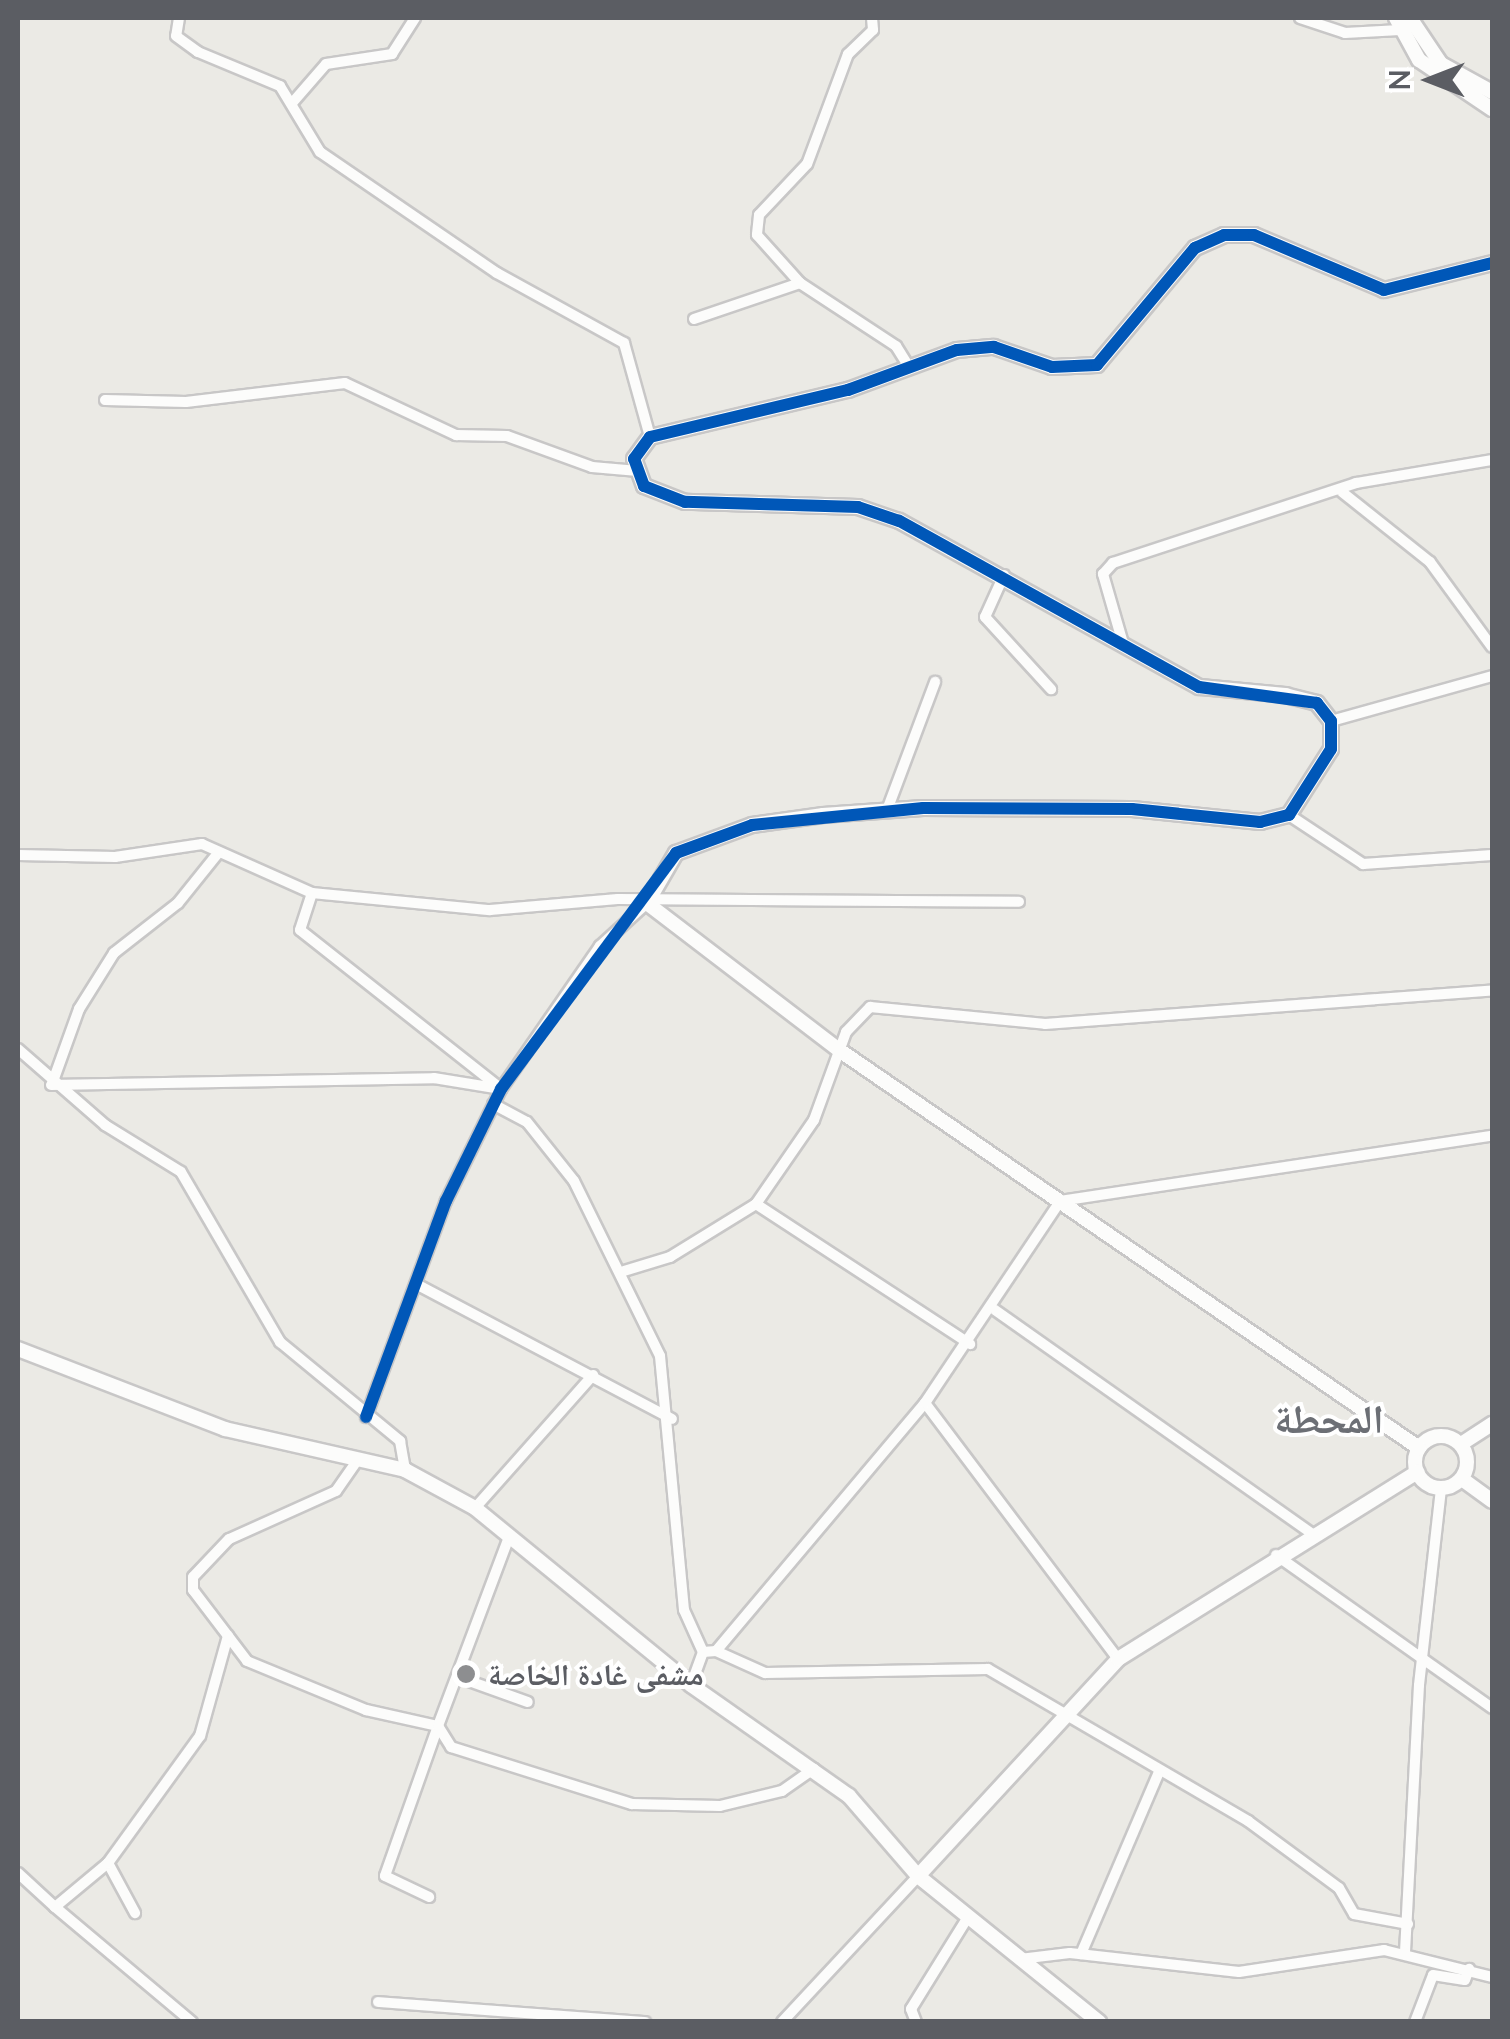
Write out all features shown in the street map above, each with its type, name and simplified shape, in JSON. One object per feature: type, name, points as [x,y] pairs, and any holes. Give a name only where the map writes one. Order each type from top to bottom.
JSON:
[{"type":"street","points":[[179,18],[176,36],[264,74],[293,102],[320,152],[498,273],[624,343],[636,363],[650,437]]},
{"type":"street","points":[[293,102],[326,64],[392,54],[415,18]]},
{"type":"street","points":[[872,18],[873,30],[848,54],[807,164],[759,216],[757,235],[800,284],[896,346],[910,368]]},
{"type":"street","points":[[1300,18],[1345,33],[1398,24],[1445,85],[1492,109]]},
{"type":"street","points":[[1410,18],[1441,64],[1492,92]]},
{"type":"street","points":[[366,1417],[501,1089],[600,946],[647,903],[676,854],[714,836],[887,810],[1132,809],[1260,822],[1289,815],[1331,749],[1331,721],[1317,703],[1286,695],[1199,687],[1004,574],[858,506],[686,502],[644,486],[634,460],[650,437],[994,347],[1052,367],[1098,365],[1195,248],[1224,235],[1254,235],[1384,290],[1492,263]]},
{"type":"street","points":[[694,318],[800,284]]},
{"type":"street","points":[[104,400],[186,402],[345,382],[456,435],[507,436],[592,467],[638,471]]},
{"type":"street","points":[[1122,640],[1103,574],[1113,562],[1342,492],[1492,460]]},
{"type":"street","points":[[1342,492],[1430,562],[1492,647]]},
{"type":"street","points":[[1004,574],[985,616],[1051,689]]},
{"type":"street","points":[[1331,721],[1492,676]]},
{"type":"street","points":[[887,810],[935,682]]},
{"type":"street","points":[[1289,815],[1363,864],[1492,855]]},
{"type":"street","points":[[18,854],[115,857],[202,844],[312,893],[490,910],[647,903],[1019,902]]},
{"type":"street","points":[[52,1084],[80,1009],[114,953],[178,903],[220,852]]},
{"type":"street","points":[[312,893],[300,930],[501,1089]]},
{"type":"street","points":[[647,903],[839,1050],[1419,1448]]},
{"type":"street","points":[[624,1272],[670,1257],[756,1204],[814,1120],[839,1050],[870,1007],[1045,1024],[1492,990]]},
{"type":"street","points":[[18,1049],[52,1084],[181,1172],[280,1342],[366,1417],[400,1441],[405,1470]]},
{"type":"street","points":[[52,1084],[434,1078],[501,1089]]},
{"type":"street","points":[[493,1104],[549,1145],[624,1272],[660,1356],[672,1419],[684,1610],[703,1652],[691,1685]]},
{"type":"street","points":[[1060,1201],[1492,1136]]},
{"type":"street","points":[[716,1651],[925,1404],[995,1310],[1060,1201]]},
{"type":"street","points":[[756,1204],[970,1344]]},
{"type":"street","points":[[418,1285],[672,1419]]},
{"type":"street","points":[[995,1310],[1311,1533]]},
{"type":"street","points":[[18,1348],[225,1429],[405,1470],[475,1508],[691,1685],[814,1769],[918,1876],[1100,2022]]},
{"type":"street","points":[[475,1508],[594,1375]]},
{"type":"street","points":[[925,1404],[1118,1659]]},
{"type":"street","points":[[1461,1444],[1492,1424]]},
{"type":"street","points":[[1419,1448],[1444,1435],[1461,1444]]},
{"type":"street","points":[[1461,1444],[1462,1479]]},
{"type":"street","points":[[1417,1472],[1419,1448]]},
{"type":"street","points":[[359,1458],[336,1490],[254,1520],[192,1577],[247,1660],[301,1688],[438,1726],[450,1746],[632,1804],[720,1806],[782,1791],[814,1769]]},
{"type":"street","points":[[782,2022],[918,1876],[989,1809],[1061,1718],[1118,1659],[1275,1554],[1417,1472]]},
{"type":"street","points":[[1417,1472],[1441,1489]]},
{"type":"street","points":[[1441,1489],[1462,1479]]},
{"type":"street","points":[[1462,1479],[1492,1501]]},
{"type":"street","points":[[1405,1952],[1423,1661],[1441,1489]]},
{"type":"street","points":[[430,1897],[385,1876],[509,1537]]},
{"type":"street","points":[[1275,1554],[1492,1708]]},
{"type":"street","points":[[55,1906],[108,1863],[200,1736],[228,1636]]},
{"type":"street","points":[[703,1652],[716,1651],[765,1674],[988,1669],[1061,1718],[1160,1770],[1339,1888],[1354,1914],[1408,1924]]},
{"type":"street","points":[[458,1677],[528,1702]]},
{"type":"street","points":[[1080,1954],[1160,1770]]},
{"type":"street","points":[[108,1863],[135,1913]]},
{"type":"street","points":[[18,1873],[192,2022]]},
{"type":"street","points":[[916,2022],[911,2009],[968,1917]]},
{"type":"street","points":[[1019,1959],[1080,1954],[1240,1972],[1405,1952],[1492,1977]]},
{"type":"street","points":[[1415,2022],[1432,1975],[1465,1980],[1468,1970]]},
{"type":"street","points":[[378,2002],[645,2022]]},
{"type":"cycle path","points":[[366,1417],[446,1201],[501,1089],[676,853],[752,825],[923,808],[1132,809],[1260,822],[1289,815],[1331,749],[1331,721],[1317,703],[1199,687],[899,521],[858,507],[685,502],[644,486],[634,459],[650,437],[848,390],[957,350],[994,347],[1052,367],[1097,365],[1195,248],[1224,235],[1254,235],[1384,290],[1492,263]]},
{"type":"place","name":"مشفى غادة الخاصة","points":[[466,1674]]},
{"type":"district","name":"المحطة","points":[[1329,1418]]}]
